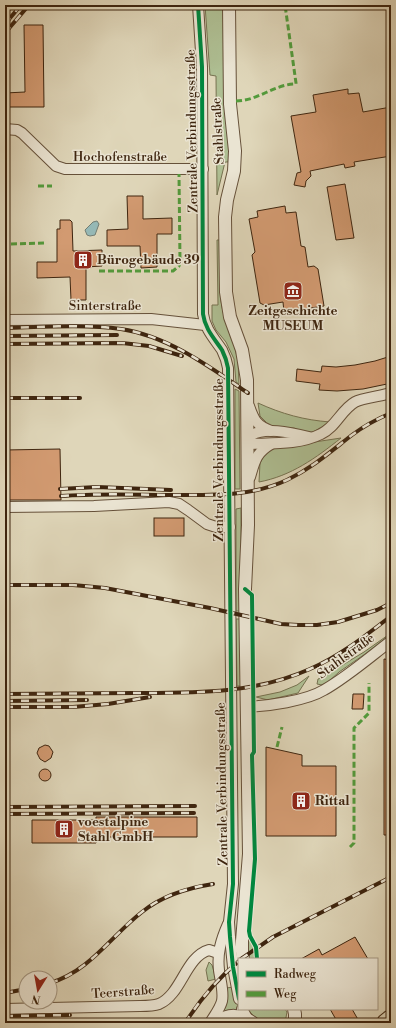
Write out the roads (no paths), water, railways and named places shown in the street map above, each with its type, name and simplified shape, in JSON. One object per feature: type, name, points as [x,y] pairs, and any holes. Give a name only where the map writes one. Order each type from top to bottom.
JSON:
[{"type":"highway","points":[[386,1023],[391,1019]]},
{"type":"street","name":"Zentrale Verbindungsstraße","points":[[198,5],[202,54],[203,314],[205,325],[223,352],[228,368],[233,884],[229,922]]},
{"type":"street","name":"Stahlstraße","points":[[229,5],[230,104],[235,162],[227,200],[226,213],[226,292],[230,317],[242,350],[246,368],[248,403],[248,540],[245,589],[249,859],[242,941],[243,958]]},
{"type":"street","name":"Hochofenstraße","points":[[5,129],[17,130],[22,133],[56,166],[65,170],[203,169]]},
{"type":"street","name":"Sinterstraße","points":[[5,320],[151,319],[205,325]]},
{"type":"street","points":[[311,438],[295,434],[273,432],[254,433],[248,441],[271,444],[294,442],[311,438],[322,434],[332,427],[354,402],[391,393]]},
{"type":"street","points":[[248,403],[258,424],[261,427],[273,432]]},
{"type":"street","points":[[248,485],[257,455],[262,449],[271,444]]},
{"type":"street","name":"Zentrale Verbindungsstraße","points":[[5,507],[94,506],[168,502],[179,504],[207,524],[216,527],[230,527]]},
{"type":"street","name":"Stahlstraße","points":[[246,707],[287,701],[309,696],[324,690],[391,640]]},
{"type":"street","points":[[210,1023],[219,1009],[223,996],[218,952],[229,922]]},
{"type":"street","points":[[229,922],[231,949],[238,994]]},
{"type":"street","name":"Teerstraße","points":[[5,1009],[158,1004],[167,999],[173,993],[189,968],[202,954],[209,950],[218,952]]},
{"type":"street","points":[[294,1010],[295,1023]]},
{"type":"street","points":[[216,1023],[222,1018],[230,1016],[247,1017]]},
{"type":"water","points":[[97,221],[99,224],[95,235],[87,235],[85,230],[93,222]]},
{"type":"railway","points":[[5,14],[12,5]]},
{"type":"railway","points":[[5,24],[21,5]]},
{"type":"railway","points":[[5,33],[29,5]]},
{"type":"railway","points":[[5,328],[63,326],[107,327],[138,333],[172,345],[204,363],[248,393]]},
{"type":"railway","points":[[5,336],[117,335]]},
{"type":"railway","points":[[5,344],[122,343],[149,346],[182,356]]},
{"type":"railway","points":[[5,398],[80,398]]},
{"type":"railway","points":[[61,496],[105,494],[234,494],[261,489],[287,480],[305,470],[361,429],[391,413]]},
{"type":"railway","points":[[60,489],[97,487],[171,490]]},
{"type":"railway","points":[[5,585],[73,585],[105,588],[210,608],[281,624],[298,625],[317,625],[338,622],[377,610],[391,603]]},
{"type":"railway","points":[[5,694],[202,692],[246,688],[289,677],[321,664],[352,645],[391,616]]},
{"type":"railway","points":[[5,707],[73,707],[108,704],[150,697]]},
{"type":"railway","points":[[5,701],[87,700]]},
{"type":"railway","points":[[5,807],[195,806]]},
{"type":"railway","points":[[5,814],[194,813]]},
{"type":"railway","points":[[242,958],[273,937],[391,877]]},
{"type":"railway","points":[[58,980],[89,962],[131,921],[158,901],[185,890],[213,884]]},
{"type":"railway","points":[[185,1023],[209,990],[238,962]]},
{"type":"railway","points":[[5,993],[18,991]]},
{"type":"railway","points":[[5,1016],[70,1015]]},
{"type":"place","name":"Bürogebäude 39","points":[[83,260]]},
{"type":"place","name":"Zeitgeschichte MUSEUM","points":[[293,291]]},
{"type":"place","name":"Rittal","points":[[301,801]]},
{"type":"place","name":"voestalpine Stahl GmbH","points":[[64,829]]}]
